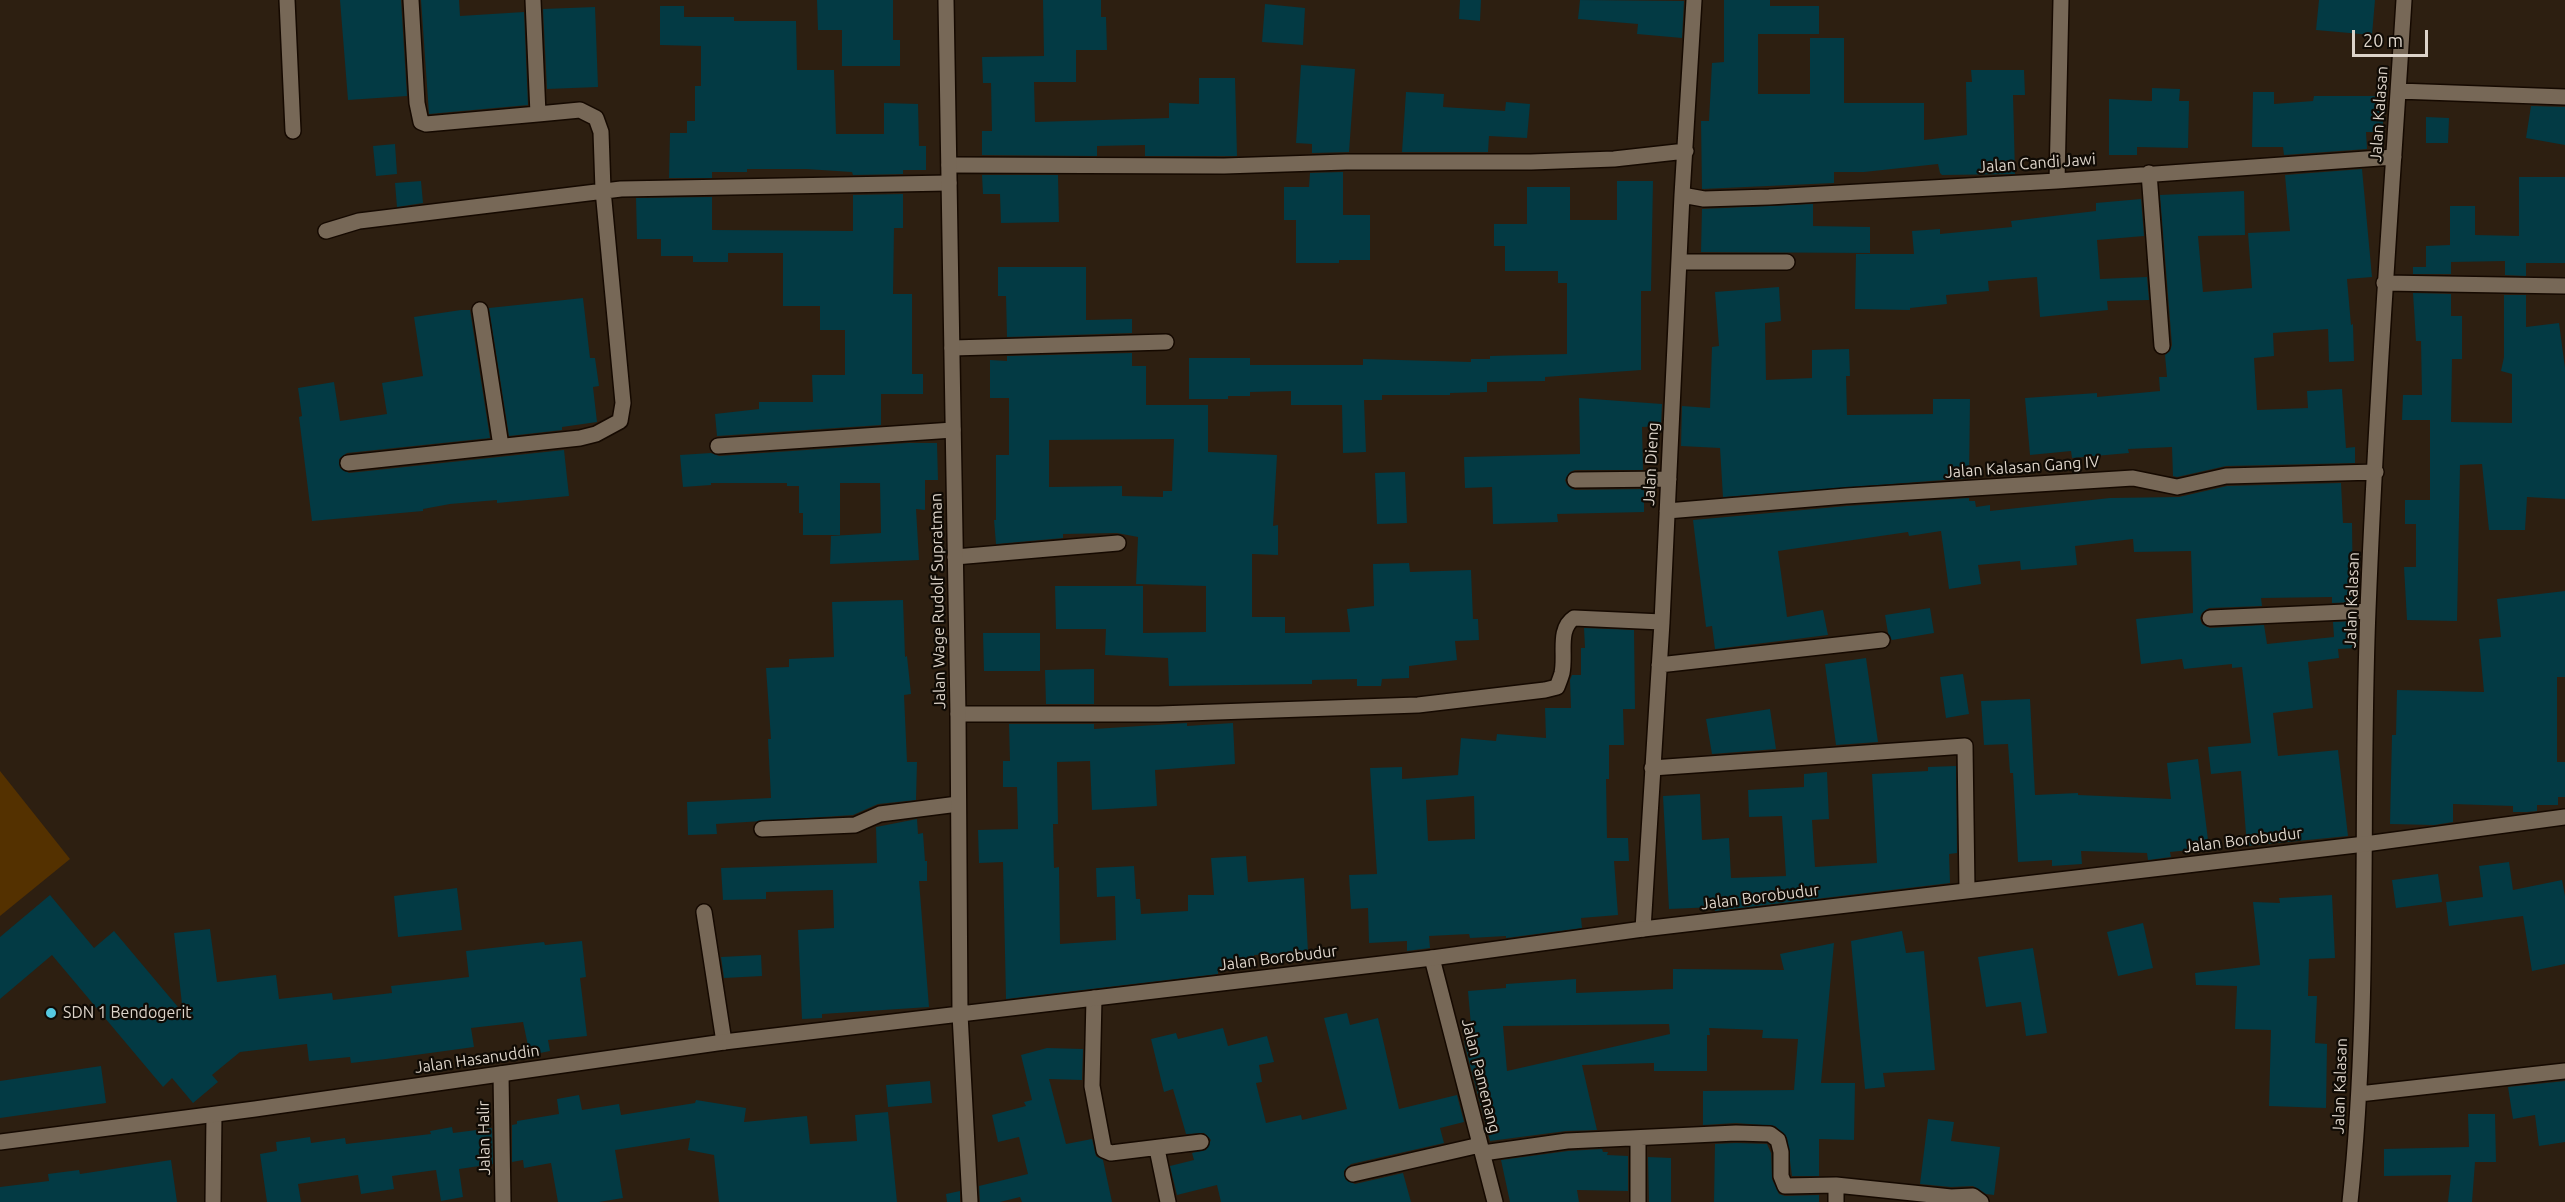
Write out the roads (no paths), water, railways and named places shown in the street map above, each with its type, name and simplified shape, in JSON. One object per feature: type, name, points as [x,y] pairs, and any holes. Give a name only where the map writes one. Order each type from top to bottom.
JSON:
[{"type":"street","points":[[287,0],[293,131]]},
{"type":"street","points":[[348,463],[580,438],[596,434],[620,421],[623,403],[603,190],[601,132],[596,118],[580,110],[426,124],[421,122],[417,103],[411,0]]},
{"type":"street","points":[[533,0],[538,114]]},
{"type":"street","name":"Jalan Wage Rudolf Supratman","points":[[946,0],[958,714],[960,1014],[970,1202]]},
{"type":"street","name":"Jalan Dieng","points":[[1643,929],[1662,622],[1682,195],[1694,0]]},
{"type":"street","points":[[2057,181],[2061,0]]},
{"type":"street","name":"Jalan Kalasan","points":[[2350,1202],[2359,1094],[2368,610],[2384,283],[2404,0]]},
{"type":"street","points":[[2398,92],[2565,97]]},
{"type":"street","points":[[949,165],[1224,166],[1346,162],[1532,162],[1614,159],[1686,151]]},
{"type":"street","name":"Jalan Candi Jawi","points":[[1682,195],[1704,199],[1769,197],[2057,181],[2394,157]]},
{"type":"street","points":[[2149,174],[2162,346]]},
{"type":"street","points":[[326,231],[359,221],[603,190],[950,183]]},
{"type":"street","points":[[1679,262],[1787,262]]},
{"type":"street","points":[[2384,283],[2565,286]]},
{"type":"street","points":[[480,310],[501,446]]},
{"type":"street","points":[[952,348],[1166,342]]},
{"type":"street","points":[[718,446],[953,430]]},
{"type":"street","name":"Jalan Kalasan Gang IV","points":[[1667,511],[1846,496],[2133,478],[2177,487],[2226,476],[2376,472]]},
{"type":"street","points":[[1575,480],[1669,479]]},
{"type":"street","points":[[955,557],[1118,543]]},
{"type":"street","points":[[2210,618],[2368,610]]},
{"type":"street","points":[[958,714],[1159,714],[1418,705],[1534,692],[1557,687],[1562,673],[1564,630],[1568,622],[1575,618],[1662,622]]},
{"type":"street","points":[[1659,665],[1882,640]]},
{"type":"street","points":[[1652,768],[1965,746],[1967,890]]},
{"type":"street","points":[[762,829],[855,825],[880,814],[958,804]]},
{"type":"street","name":"Jalan Borobudur","points":[[960,1014],[1432,958],[1643,929],[2365,844],[2565,817]]},
{"type":"street","points":[[704,912],[724,1042]]},
{"type":"street","name":"Jalan Pamenang","points":[[1432,958],[1495,1202]]},
{"type":"street","points":[[1094,998],[1092,1086],[1104,1150],[1111,1154],[1201,1142]]},
{"type":"street","name":"Jalan Hasanuddin","points":[[0,1142],[214,1115],[724,1042],[960,1014]]},
{"type":"street","points":[[2359,1094],[2565,1071]]},
{"type":"street","name":"Jalan Halir","points":[[501,1074],[503,1202]]},
{"type":"street","points":[[213,1202],[214,1115]]},
{"type":"street","points":[[1353,1174],[1481,1149],[1567,1141],[1736,1133],[1770,1134],[1778,1140],[1781,1152],[1781,1176],[1785,1186],[1836,1185],[1952,1197],[1973,1196],[1981,1202]]},
{"type":"street","points":[[1638,1138],[1638,1202]]},
{"type":"street","points":[[1157,1149],[1168,1202]]},
{"type":"street","points":[[1836,1185],[1836,1202]]},
{"type":"place","name":"SDN 1 Bendogerit","points":[[51,1013]]}]
